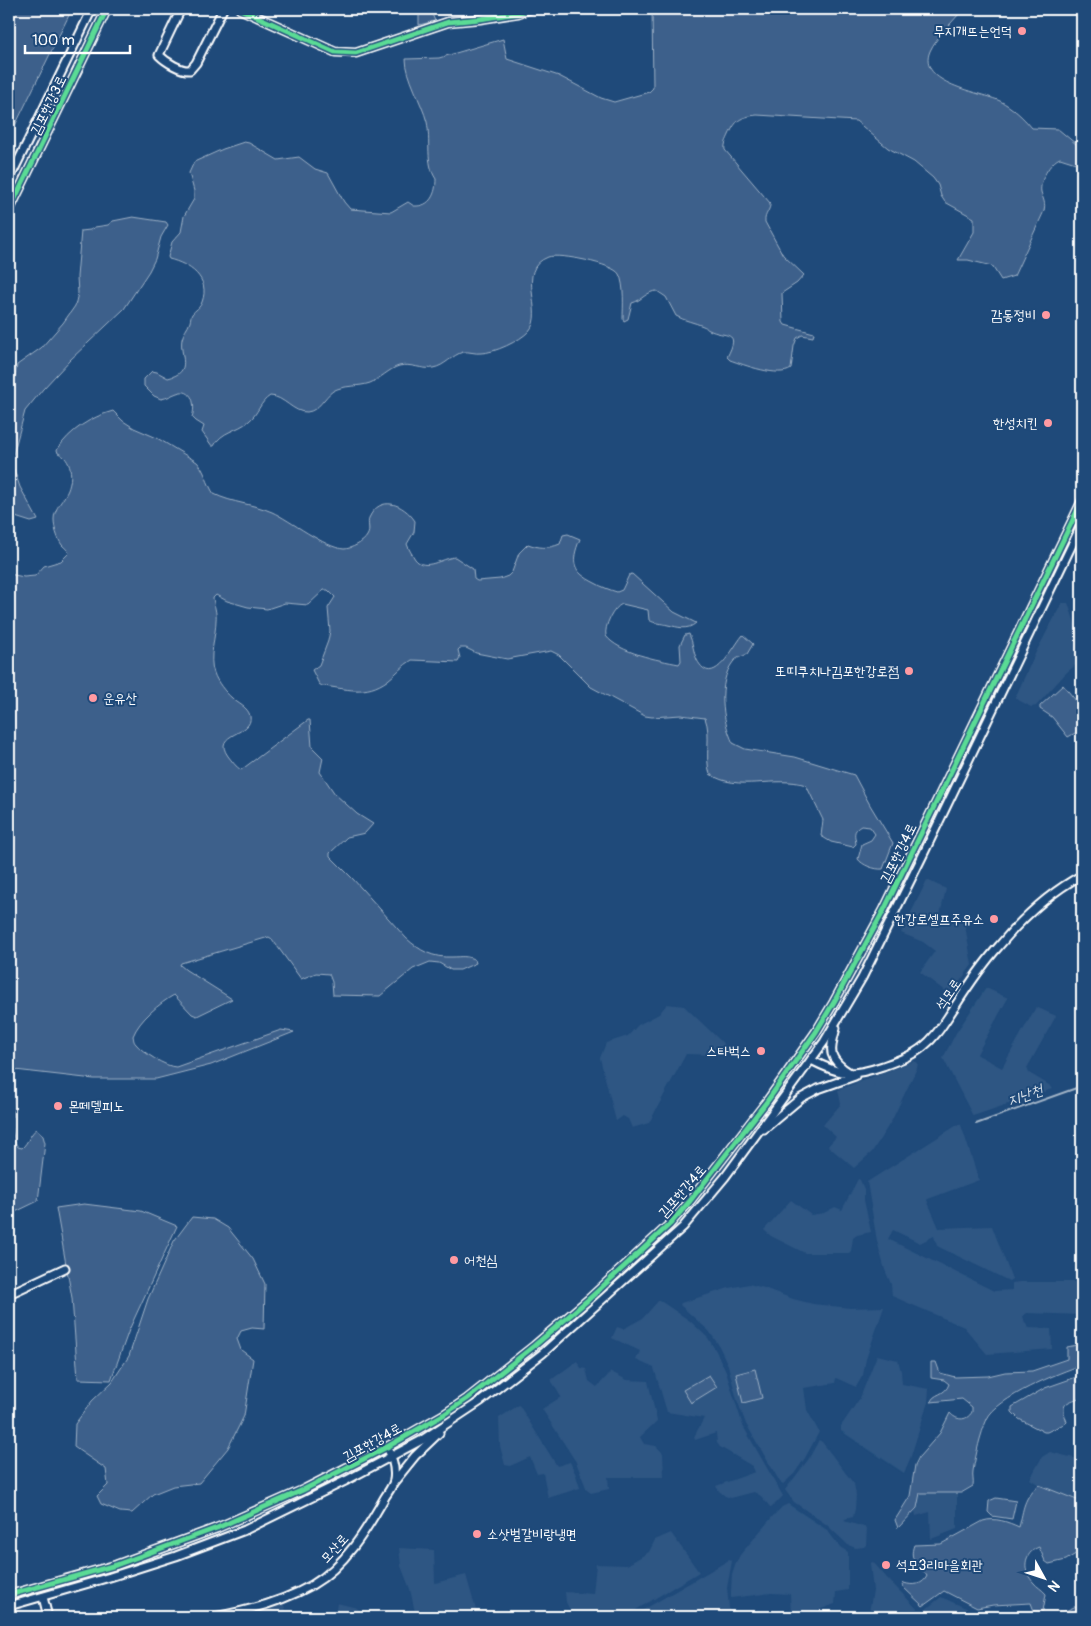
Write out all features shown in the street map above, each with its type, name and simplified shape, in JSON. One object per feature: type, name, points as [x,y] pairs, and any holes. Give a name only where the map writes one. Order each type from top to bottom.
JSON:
[{"type":"street","name":"김포한강3로","points":[[9,180],[92,9]]},
{"type":"street","name":"김포한강3로","points":[[9,211],[107,9]]},
{"type":"street","points":[[181,9],[159,55],[185,70],[190,70],[196,63],[223,9]]},
{"type":"street","points":[[240,9],[335,52],[351,53],[448,22],[518,13],[530,9]]},
{"type":"street","name":"김포한강4로","points":[[9,1595],[116,1565],[217,1528],[304,1490],[387,1447],[467,1399],[534,1346],[670,1224],[768,1100],[816,1032],[855,965],[884,910],[1082,501]]},
{"type":"street","name":"김포한강4로","points":[[9,1606],[176,1556],[245,1530],[347,1480],[391,1456],[449,1424],[482,1401],[543,1353],[659,1250],[705,1203],[811,1060],[838,1019],[881,940],[1082,524]]},
{"type":"street","name":"석모로","points":[[811,1060],[831,1070],[851,1073],[869,1070],[910,1055],[922,1048],[932,1040],[983,966],[1023,919],[1050,895],[1082,875]]},
{"type":"street","points":[[838,1019],[832,1044],[833,1059],[837,1065],[851,1073]]},
{"type":"street","points":[[756,1136],[801,1098],[818,1089],[869,1070]]},
{"type":"street","points":[[9,1294],[65,1268]]},
{"type":"street","name":"모산로","points":[[214,1617],[234,1615],[293,1595],[326,1575],[360,1538],[394,1482],[415,1456],[449,1424]]},
{"type":"street","points":[[387,1447],[394,1466],[394,1482]]},
{"type":"street","points":[[43,1597],[48,1617]]},
{"type":"shaded area","points":[[9,9],[72,9],[9,138]]},
{"type":"shaded area","points":[[419,9],[430,9],[435,21],[419,25]]},
{"type":"shaded area","points":[[652,9],[864,9],[878,14],[885,9],[963,9],[930,51],[928,62],[932,71],[941,79],[953,85],[1004,103],[1032,128],[1058,129],[1082,149],[1082,165],[1060,158],[1049,168],[1043,177],[1041,188],[1044,211],[1014,276],[1001,280],[992,266],[968,260],[958,260],[974,232],[974,218],[945,202],[933,178],[914,162],[888,148],[856,121],[757,115],[739,120],[729,135],[725,144],[725,150],[770,203],[765,222],[783,255],[804,275],[797,283],[782,293],[783,322],[785,325],[814,333],[813,337],[802,335],[797,338],[791,369],[786,371],[761,370],[730,360],[727,357],[733,342],[732,338],[676,316],[666,297],[657,291],[653,291],[632,303],[628,319],[624,321],[622,284],[619,274],[615,270],[586,260],[554,256],[538,263],[533,271],[533,323],[525,335],[513,342],[500,349],[486,352],[463,352],[433,368],[408,365],[399,366],[370,383],[333,391],[315,409],[307,412],[297,410],[280,399],[270,396],[249,421],[225,434],[214,446],[212,446],[202,432],[204,426],[192,417],[194,408],[190,395],[182,392],[161,399],[154,396],[144,386],[144,379],[152,371],[168,378],[181,372],[184,362],[183,337],[192,314],[201,304],[204,293],[201,279],[191,268],[168,257],[172,242],[181,232],[184,216],[194,199],[194,191],[189,173],[194,162],[244,142],[278,160],[299,157],[315,169],[328,173],[350,209],[391,212],[408,202],[414,206],[420,206],[428,202],[434,194],[436,179],[429,159],[427,122],[411,82],[406,59],[439,58],[503,39],[507,59],[559,76],[601,98],[614,102],[649,92],[653,88]]},
{"type":"shaded area","points":[[133,217],[166,222],[168,225],[161,237],[155,259],[124,309],[70,360],[25,411],[13,455],[13,467],[20,487],[38,520],[31,522],[9,515],[9,394],[13,388],[17,365],[41,348],[75,306],[78,293],[77,277],[81,231]]},
{"type":"shaded area","points":[[113,411],[134,428],[157,438],[197,462],[214,494],[272,512],[327,544],[336,547],[347,549],[363,541],[368,534],[369,518],[379,506],[385,504],[399,506],[415,521],[414,532],[407,544],[419,563],[429,564],[455,557],[473,569],[474,579],[477,581],[500,579],[508,576],[512,572],[519,553],[528,544],[551,547],[560,544],[563,535],[568,534],[580,539],[575,554],[575,561],[578,571],[582,575],[603,587],[617,592],[622,590],[629,575],[632,574],[674,612],[696,623],[682,628],[656,623],[649,620],[648,610],[622,604],[612,613],[606,636],[620,647],[639,655],[679,664],[681,661],[680,645],[685,635],[689,634],[697,660],[703,668],[709,671],[716,669],[722,664],[743,635],[753,644],[747,654],[733,662],[728,671],[723,691],[726,724],[733,743],[745,749],[795,757],[854,775],[893,843],[883,869],[869,867],[858,859],[862,844],[871,840],[875,834],[870,827],[861,826],[856,830],[856,844],[853,847],[831,842],[821,836],[823,820],[806,785],[794,782],[732,782],[721,780],[710,774],[708,767],[708,732],[705,718],[681,715],[645,716],[591,687],[559,655],[551,651],[507,659],[460,648],[458,650],[460,658],[458,662],[412,660],[388,680],[371,688],[355,690],[322,686],[312,670],[319,665],[330,631],[328,608],[335,597],[328,590],[324,590],[308,605],[285,603],[267,609],[248,607],[227,601],[216,595],[213,598],[216,626],[212,667],[217,680],[224,690],[245,708],[250,716],[250,722],[246,727],[225,742],[224,748],[228,756],[241,770],[310,720],[312,747],[323,758],[320,772],[335,794],[357,814],[373,824],[365,833],[347,837],[330,853],[330,856],[416,947],[433,955],[472,958],[476,963],[460,970],[451,970],[439,963],[430,962],[413,969],[380,996],[333,995],[329,974],[316,973],[301,979],[269,937],[181,963],[180,965],[186,970],[232,999],[197,1016],[192,1014],[174,995],[150,1012],[133,1036],[134,1042],[154,1058],[166,1065],[176,1067],[281,1030],[294,1032],[211,1065],[156,1079],[94,1079],[15,1070],[12,1122],[15,1141],[18,1147],[22,1148],[37,1129],[43,1136],[45,1143],[38,1201],[9,1215],[9,574],[24,577],[35,576],[44,566],[61,561],[69,553],[59,539],[54,522],[54,515],[68,490],[71,480],[69,464],[57,450],[68,436],[82,425]]},
{"type":"shaded area","points":[[1062,603],[1068,603],[1082,643],[1082,660],[1067,672],[1036,706],[1031,707],[1015,698],[1035,654]]},
{"type":"shaded area","points":[[1063,685],[1082,708],[1082,736],[1077,732],[1068,737],[1052,717],[1040,709],[1040,706]]},
{"type":"shaded area","points":[[927,880],[946,889],[939,919],[964,920],[972,965],[950,995],[920,972],[935,951],[923,942],[901,933]]},
{"type":"shaded area","points":[[986,988],[1008,998],[977,1054],[1002,1068],[1036,1007],[1056,1016],[1027,1068],[1029,1073],[1049,1085],[1052,1089],[973,1116],[943,1058],[956,1033]]},
{"type":"shaded area","points":[[667,1004],[684,1006],[725,1045],[718,1055],[686,1054],[649,1123],[632,1128],[628,1119],[623,1116],[616,1121],[600,1058],[606,1043],[628,1036],[638,1025],[659,1014]]},
{"type":"shaded area","points":[[914,1061],[918,1063],[917,1068],[892,1120],[872,1152],[854,1168],[828,1146],[836,1137],[823,1125],[841,1104],[838,1090]]},
{"type":"shaded area","points":[[959,1124],[961,1125],[979,1180],[927,1200],[939,1228],[992,1226],[1012,1279],[1009,1281],[937,1246],[934,1236],[920,1243],[893,1230],[888,1239],[994,1291],[1012,1290],[1012,1283],[1020,1282],[1082,1282],[1082,1315],[1027,1313],[1023,1316],[1029,1328],[1051,1329],[1052,1349],[987,1354],[964,1327],[892,1296],[891,1284],[877,1241],[867,1182]]},
{"type":"shaded area","points":[[858,1179],[864,1189],[864,1200],[871,1232],[857,1235],[853,1238],[849,1253],[805,1253],[771,1236],[764,1230],[791,1200],[811,1215],[824,1213],[835,1207],[842,1210]]},
{"type":"shaded area","points":[[84,1204],[141,1211],[177,1226],[129,1330],[111,1380],[78,1379],[72,1298],[56,1208]]},
{"type":"shaded area","points":[[192,1217],[213,1219],[228,1228],[253,1259],[265,1284],[264,1329],[252,1328],[241,1331],[237,1339],[241,1350],[253,1359],[244,1416],[228,1448],[199,1483],[173,1486],[153,1494],[132,1513],[120,1512],[101,1504],[97,1496],[108,1485],[106,1469],[74,1447],[75,1424],[92,1401],[112,1382],[129,1356],[148,1299],[174,1241]]},
{"type":"shaded area","points":[[749,1284],[813,1304],[850,1308],[884,1307],[866,1359],[863,1375],[856,1387],[836,1378],[835,1383],[804,1388],[807,1410],[819,1432],[794,1474],[783,1484],[780,1482],[746,1424],[737,1400],[728,1365],[718,1344],[709,1331],[680,1305],[681,1303],[729,1288]]},
{"type":"shaded area","points":[[659,1300],[690,1321],[708,1338],[716,1351],[726,1372],[743,1426],[783,1496],[771,1508],[761,1496],[754,1492],[731,1498],[719,1491],[716,1486],[755,1472],[752,1466],[720,1447],[717,1443],[716,1433],[695,1440],[694,1437],[704,1418],[667,1412],[654,1368],[636,1360],[640,1351],[612,1338],[617,1327],[623,1329],[643,1318]]},
{"type":"shaded area","points":[[1082,1344],[1082,1365],[1059,1373],[1030,1387],[993,1411],[987,1419],[978,1445],[973,1471],[973,1486],[961,1493],[920,1493],[917,1508],[898,1528],[895,1520],[910,1496],[915,1465],[919,1457],[940,1433],[950,1413],[955,1417],[964,1419],[972,1412],[972,1407],[962,1399],[931,1402],[934,1397],[945,1391],[949,1384],[944,1380],[931,1378],[931,1362],[936,1362],[940,1373],[955,1377],[988,1376],[1005,1372],[1032,1371],[1067,1359],[1067,1347]]},
{"type":"shaded area","points":[[877,1355],[898,1360],[902,1384],[929,1389],[928,1402],[904,1473],[841,1431],[841,1426],[860,1398]]},
{"type":"shaded area","points":[[577,1361],[581,1368],[586,1369],[589,1381],[597,1387],[611,1372],[627,1380],[648,1381],[657,1421],[640,1437],[644,1444],[656,1446],[663,1453],[664,1477],[608,1477],[609,1489],[591,1493],[587,1490],[576,1462],[542,1409],[561,1397],[551,1380]]},
{"type":"shaded area","points":[[755,1369],[762,1398],[743,1403],[736,1374]]},
{"type":"shaded area","points":[[709,1375],[717,1387],[691,1403],[683,1390]]},
{"type":"shaded area","points":[[1082,1375],[1082,1397],[1068,1403],[1064,1407],[1066,1423],[1044,1432],[1019,1419],[1012,1412],[1012,1407],[1045,1388]]},
{"type":"shaded area","points":[[519,1405],[557,1466],[570,1462],[580,1488],[548,1498],[543,1473],[537,1474],[530,1457],[510,1466],[505,1465],[500,1446],[499,1418]]},
{"type":"shaded area","points":[[819,1440],[854,1484],[856,1495],[853,1517],[844,1521],[867,1528],[866,1545],[864,1547],[856,1548],[848,1545],[827,1525],[794,1502],[785,1490],[808,1460]]},
{"type":"shaded area","points":[[1050,1452],[1082,1460],[1082,1502],[1039,1485],[1030,1479],[1042,1457]]},
{"type":"shaded area","points":[[1039,1485],[1082,1502],[1082,1550],[1066,1560],[1049,1564],[1045,1561],[1039,1547],[1030,1553],[1027,1558],[1027,1573],[1046,1594],[1043,1611],[1034,1611],[1031,1603],[993,1605],[977,1608],[944,1591],[923,1606],[903,1587],[904,1583],[920,1583],[927,1576],[913,1559],[914,1545],[941,1544],[988,1520],[1010,1523],[1019,1527],[1027,1499]]},
{"type":"shaded area","points":[[920,1493],[957,1493],[957,1529],[931,1539],[930,1512],[916,1516],[915,1511],[918,1507]]},
{"type":"shaded area","points":[[996,1498],[1016,1501],[1012,1519],[992,1516],[988,1512],[989,1501]]},
{"type":"shaded area","points":[[788,1504],[827,1530],[840,1547],[848,1552],[848,1590],[836,1592],[835,1604],[816,1611],[816,1617],[734,1617],[791,1615],[790,1594],[771,1593],[731,1598],[732,1575],[740,1555],[773,1516]]},
{"type":"shaded area","points":[[671,1533],[699,1572],[624,1617],[573,1617],[566,1602],[565,1592],[593,1594],[596,1564],[627,1565],[649,1552],[655,1540]]},
{"type":"shaded area","points":[[399,1548],[434,1550],[435,1583],[466,1575],[478,1617],[416,1617],[410,1589],[401,1566]]},
{"type":"shaded area","points":[[729,1560],[732,1561],[727,1588],[730,1617],[631,1617]]},
{"type":"shaded area","points":[[873,1562],[925,1617],[868,1617],[873,1591],[870,1563]]},
{"type":"shaded area","points":[[941,1597],[983,1617],[932,1617],[925,1610]]},
{"type":"shaded area","points":[[283,1603],[289,1617],[240,1617]]},
{"type":"shaded area","points":[[337,1603],[357,1608],[366,1617],[335,1617]]},
{"type":"shaded area","points":[[1081,1604],[1082,1617],[1062,1617],[1061,1613]]},
{"type":"waterway","name":"지난천","points":[[976,1124],[1082,1086]]},
{"type":"cycle path","points":[[9,211],[107,9]]},
{"type":"cycle path","points":[[240,9],[335,52],[356,53],[448,22],[518,13],[530,9]]},
{"type":"cycle path","points":[[9,1595],[116,1565],[217,1528],[303,1490],[387,1447],[467,1399],[589,1299],[670,1224],[768,1100],[816,1032],[834,1002],[884,910],[1082,501]]},
{"type":"place","name":"무지개뜨는언덕","points":[[1022,31]]},
{"type":"place","name":"감동정비","points":[[1046,315]]},
{"type":"place","name":"한성치킨","points":[[1048,423]]},
{"type":"place","name":"또띠쿠치나김포한강로점","points":[[909,671]]},
{"type":"place","name":"운유산","points":[[93,698]]},
{"type":"place","name":"한강로셀프주유소","points":[[994,919]]},
{"type":"place","name":"스타벅스","points":[[761,1051]]},
{"type":"place","name":"몬떼델피노","points":[[58,1106]]},
{"type":"place","name":"어천심","points":[[454,1260]]},
{"type":"place","name":"소삿벌갈비랑냉면","points":[[477,1534]]},
{"type":"place","name":"석모3리마을회관","points":[[886,1565]]}]
